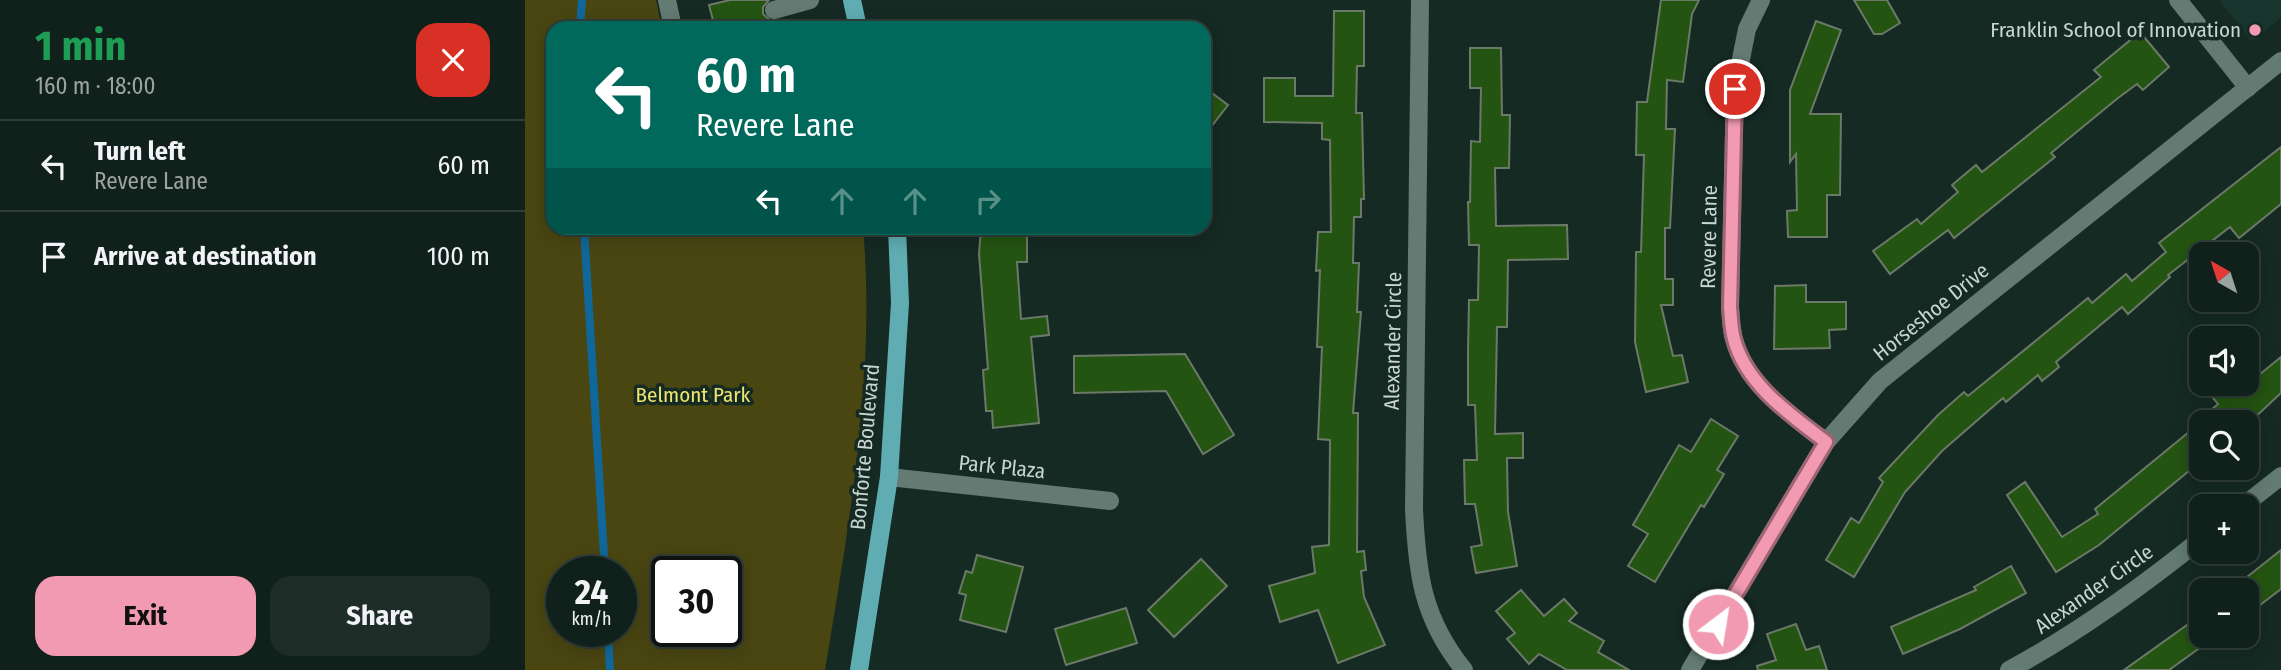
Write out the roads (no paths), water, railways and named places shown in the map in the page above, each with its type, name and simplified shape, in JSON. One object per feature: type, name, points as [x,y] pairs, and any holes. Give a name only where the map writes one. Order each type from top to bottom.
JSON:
[{"type":"main road","points":[[852,0],[856,21]]},
{"type":"main road","name":"Bonforte Boulevard","points":[[859,670],[889,477],[900,303],[897,235]]},
{"type":"street","points":[[667,0],[672,21]]},
{"type":"street","points":[[774,10],[810,0]]},
{"type":"street","name":"Alexander Circle","points":[[1420,0],[1413,509],[1417,569],[1426,604],[1439,635],[1464,670]]},
{"type":"street","name":"Revere Lane","points":[[1761,0],[1747,29],[1735,89],[1730,307],[1734,339],[1744,363],[1762,387],[1783,409],[1826,442]]},
{"type":"street","points":[[2178,0],[2248,88]]},
{"type":"street","name":"Horseshoe Drive","points":[[1690,670],[1826,442],[1880,381],[2281,61]]},
{"type":"street","points":[[2258,494],[2281,476]]},
{"type":"street","name":"Park Plaza","points":[[889,477],[1110,501]]},
{"type":"street","name":"Alexander Circle","points":[[2008,670],[2078,631],[2134,593],[2189,549]]},
{"type":"waterway","points":[[580,21],[582,0]]},
{"type":"waterway","points":[[584,235],[604,556]]},
{"type":"waterway","points":[[609,647],[610,670]]},
{"type":"place","name":"Franklin School of Innovation","points":[[2255,30]]},
{"type":"park label","name":"Belmont Park","points":[[693,395]]}]
